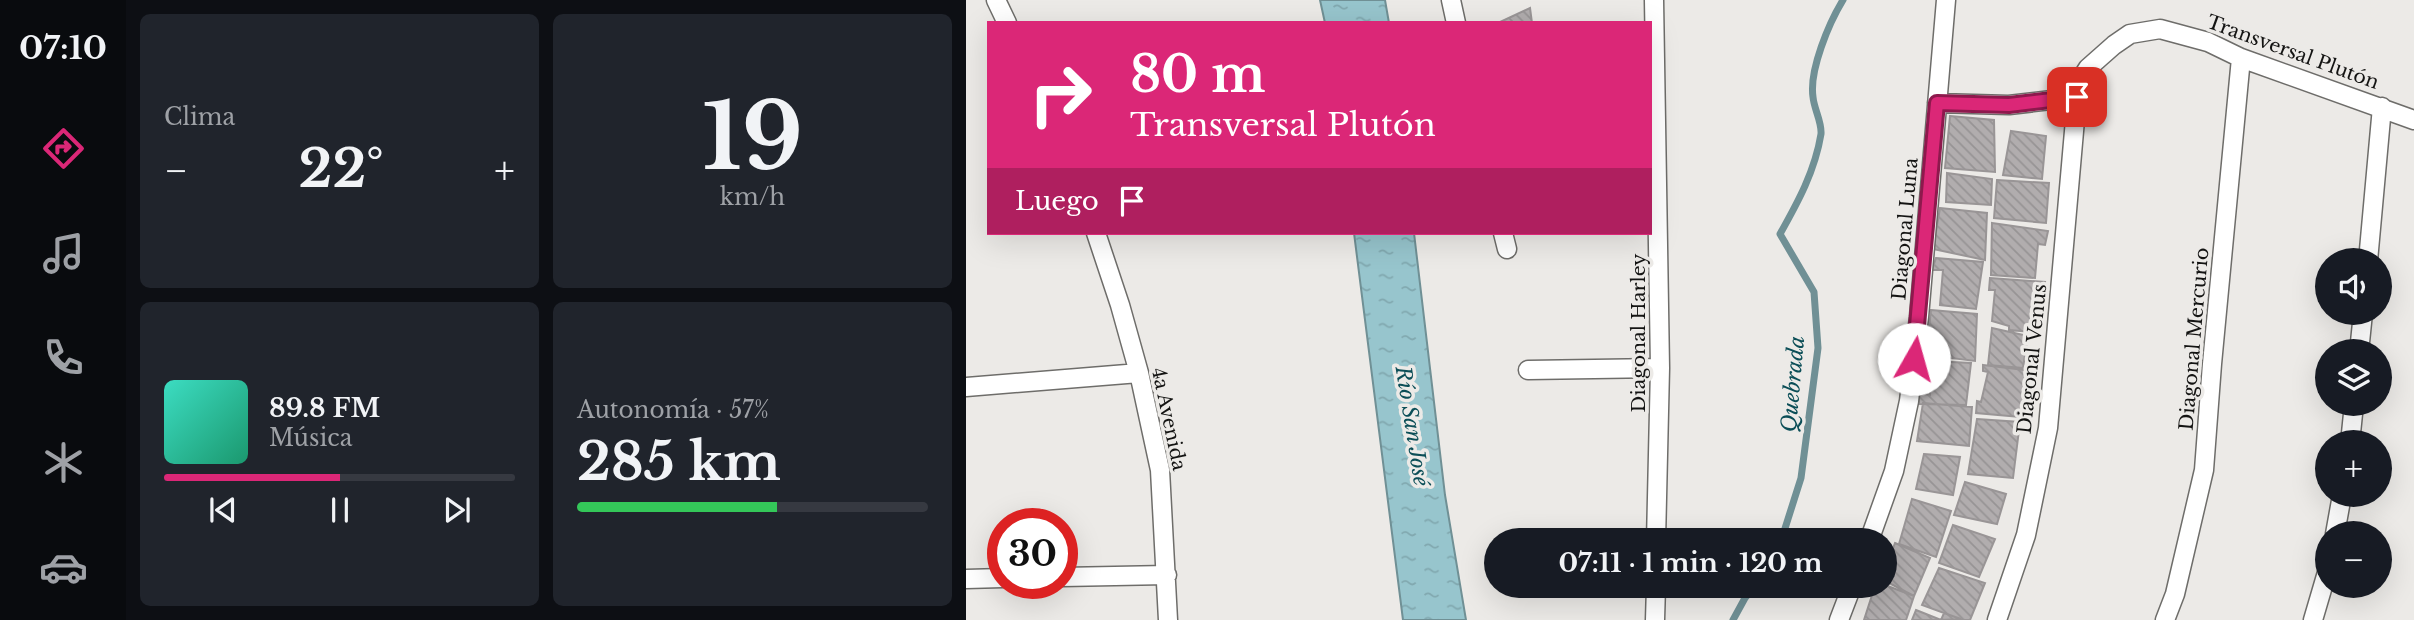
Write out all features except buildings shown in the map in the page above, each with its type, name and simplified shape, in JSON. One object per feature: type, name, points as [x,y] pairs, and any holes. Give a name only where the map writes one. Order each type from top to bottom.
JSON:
[{"type":"street","points":[[996,0],[1006,21]]},
{"type":"street","points":[[1451,0],[1456,21]]},
{"type":"street","name":"Diagonal Harley","points":[[1654,0],[1660,368],[1657,528]]},
{"type":"street","name":"Diagonal Luna","points":[[1874,528],[1894,471],[1909,401],[1919,317],[1946,0]]},
{"type":"street","name":"Transversal Plutón","points":[[2077,97],[2081,79],[2088,68],[2130,34],[2160,29],[2208,42],[2241,58],[2414,120]]},
{"type":"street","name":"Diagonal Mercurio","points":[[2165,620],[2175,594],[2204,470],[2241,58]]},
{"type":"street","points":[[1937,103],[2009,105],[2077,97]]},
{"type":"street","name":"Diagonal Venus","points":[[1997,620],[2026,535],[2048,428],[2077,97]]},
{"type":"street","points":[[2369,248],[2382,107]]},
{"type":"street","name":"4a Avenida","points":[[1097,235],[1139,373],[1160,470],[1168,620]]},
{"type":"street","points":[[1528,370],[1660,368]]},
{"type":"street","points":[[966,387],[1139,373]]},
{"type":"street","points":[[1078,577],[1167,575]]},
{"type":"street","points":[[966,579],[987,578]]},
{"type":"street","points":[[1655,620],[1656,598]]},
{"type":"street","points":[[1839,620],[1847,598]]},
{"type":"street","points":[[2312,620],[2319,598]]},
{"type":"water","points":[[1320,0],[1385,0],[1389,21],[1325,21]]},
{"type":"water","name":"Río San José","points":[[1354,235],[1414,235],[1445,495],[1466,620],[1403,620]]},
{"type":"waterway","name":"Quebrada","points":[[1785,528],[1801,478],[1818,348],[1814,292],[1780,234],[1815,161],[1821,129],[1813,97],[1814,74],[1826,34],[1843,0]]},
{"type":"waterway","name":"Quebrada","points":[[1733,620],[1745,598]]},
{"type":"route","points":[[1914,359],[1937,103],[2009,105],[2077,97]]}]
